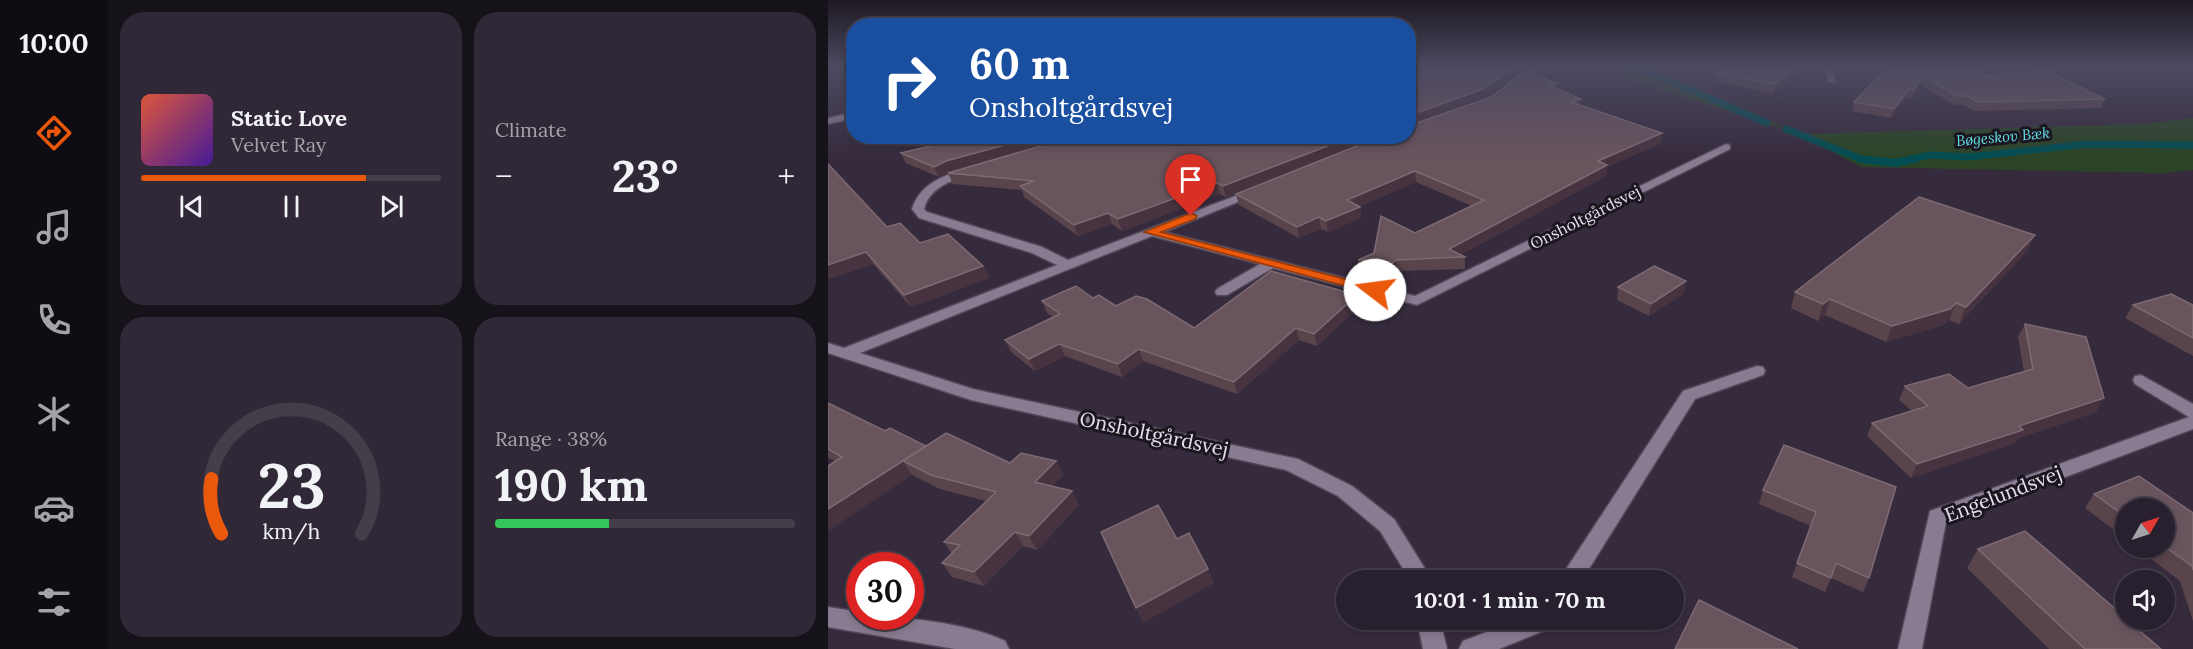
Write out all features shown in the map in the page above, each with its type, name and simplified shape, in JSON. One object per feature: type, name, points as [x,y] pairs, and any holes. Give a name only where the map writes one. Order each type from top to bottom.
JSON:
[{"type":"street","points":[[828,121],[846,117]]},
{"type":"street","name":"Onsholtgårdsvej","points":[[1150,232],[1417,301],[1726,147]]},
{"type":"street","points":[[987,166],[938,184],[919,201],[918,208],[923,215],[1037,250],[1067,265]]},
{"type":"street","name":"Onsholtgårdsvej","points":[[837,350],[1067,265],[1268,186]]},
{"type":"street","points":[[1222,292],[1272,263]]},
{"type":"street","name":"Onsholtgårdsvej","points":[[837,350],[971,394],[1291,464],[1345,491],[1387,525],[1415,570]]},
{"type":"street","points":[[1576,570],[1689,395],[1757,371]]},
{"type":"street","points":[[2141,380],[2193,412]]},
{"type":"street","name":"Engelundsvej","points":[[1910,649],[1938,518],[2193,422]]},
{"type":"street","points":[[828,617],[985,643],[997,649]]},
{"type":"street","points":[[1431,630],[1436,649]]},
{"type":"street","points":[[1471,649],[1519,630]]},
{"type":"green space","points":[[1685,97],[1714,97],[1799,134]]},
{"type":"green space","points":[[2193,118],[2193,170],[2164,173],[1861,167],[1799,134],[2142,124]]},
{"type":"building","points":[[1416,97],[1460,97],[1416,113]]},
{"type":"building","points":[[1490,97],[1577,97],[1581,99],[1571,102],[1662,133],[1598,161],[1607,165],[1449,249],[1465,257],[1396,260],[1381,273],[1371,271],[1373,260],[1358,260],[1374,253],[1381,216],[1415,233],[1484,200],[1415,171],[1347,200],[1360,207],[1326,221],[1319,217],[1297,227],[1236,194],[1362,144],[1416,144],[1416,123]]},
{"type":"building","points":[[1859,97],[1903,97],[1894,109],[1854,102]]},
{"type":"building","points":[[1970,97],[2105,99],[1977,102]]},
{"type":"building","points":[[939,144],[1009,144],[946,161],[934,167],[901,153]]},
{"type":"building","points":[[1048,144],[1333,144],[1223,186],[1217,183],[1118,219],[1108,213],[1074,225],[1020,186],[1034,181],[948,173]]},
{"type":"building","points":[[828,164],[887,227],[900,223],[920,243],[948,234],[983,266],[904,295],[866,252],[828,265]]},
{"type":"building","points":[[1919,197],[2035,235],[1966,307],[1956,303],[1950,309],[1892,326],[1830,299],[1823,304],[1795,292]]},
{"type":"building","points":[[1654,266],[1686,281],[1651,304],[1618,287]]},
{"type":"building","points":[[1271,271],[1357,295],[1314,334],[1296,328],[1234,382],[1139,349],[1118,364],[1059,344],[1029,359],[1005,340],[1060,314],[1042,301],[1076,286],[1093,298],[1099,295],[1116,306],[1136,296],[1147,299],[1194,328]]},
{"type":"building","points":[[2171,294],[2193,305],[2193,338],[2133,305]]},
{"type":"building","points":[[2025,324],[2086,337],[2104,398],[2019,426],[2023,430],[1917,464],[1872,423],[1928,406],[1905,386],[1949,374],[1968,388],[2033,369]]},
{"type":"building","points":[[828,403],[885,431],[890,428],[926,446],[828,509],[828,466],[842,457],[828,449]]},
{"type":"building","points":[[946,433],[1010,463],[1021,453],[1056,461],[1035,482],[1072,491],[1029,536],[1015,532],[974,572],[942,563],[960,545],[944,542],[996,492],[931,475],[903,461]]},
{"type":"building","points":[[1784,445],[1896,487],[1869,578],[1836,563],[1831,578],[1797,563],[1816,512],[1763,490]]},
{"type":"building","points":[[2139,476],[2171,498],[2115,498],[2115,509],[2094,494]]},
{"type":"building","points":[[2175,501],[2193,513],[2193,570],[2192,566],[2175,554]]},
{"type":"building","points":[[1158,505],[1177,539],[1189,533],[1208,569],[1136,608],[1101,532]]},
{"type":"building","points":[[2025,531],[2115,609],[2115,630],[2139,630],[2161,649],[2085,649],[1978,549]]},
{"type":"building","points":[[1699,600],[1798,649],[1675,649]]},
{"type":"waterway","name":"Bøgeskov Bæk","points":[[1708,97],[1767,123]]},
{"type":"waterway","name":"Bøgeskov Bæk","points":[[1786,129],[1861,159],[1870,160]]},
{"type":"waterway","name":"Bøgeskov Bæk","points":[[1908,160],[1930,155],[1969,157],[2087,144],[2193,145]]},
{"type":"waterway","name":"Bøgeskov Bæk","points":[[1860,159],[1895,163],[1914,159]]},
{"type":"route","points":[[1191,216],[1150,232],[1375,290]]}]
